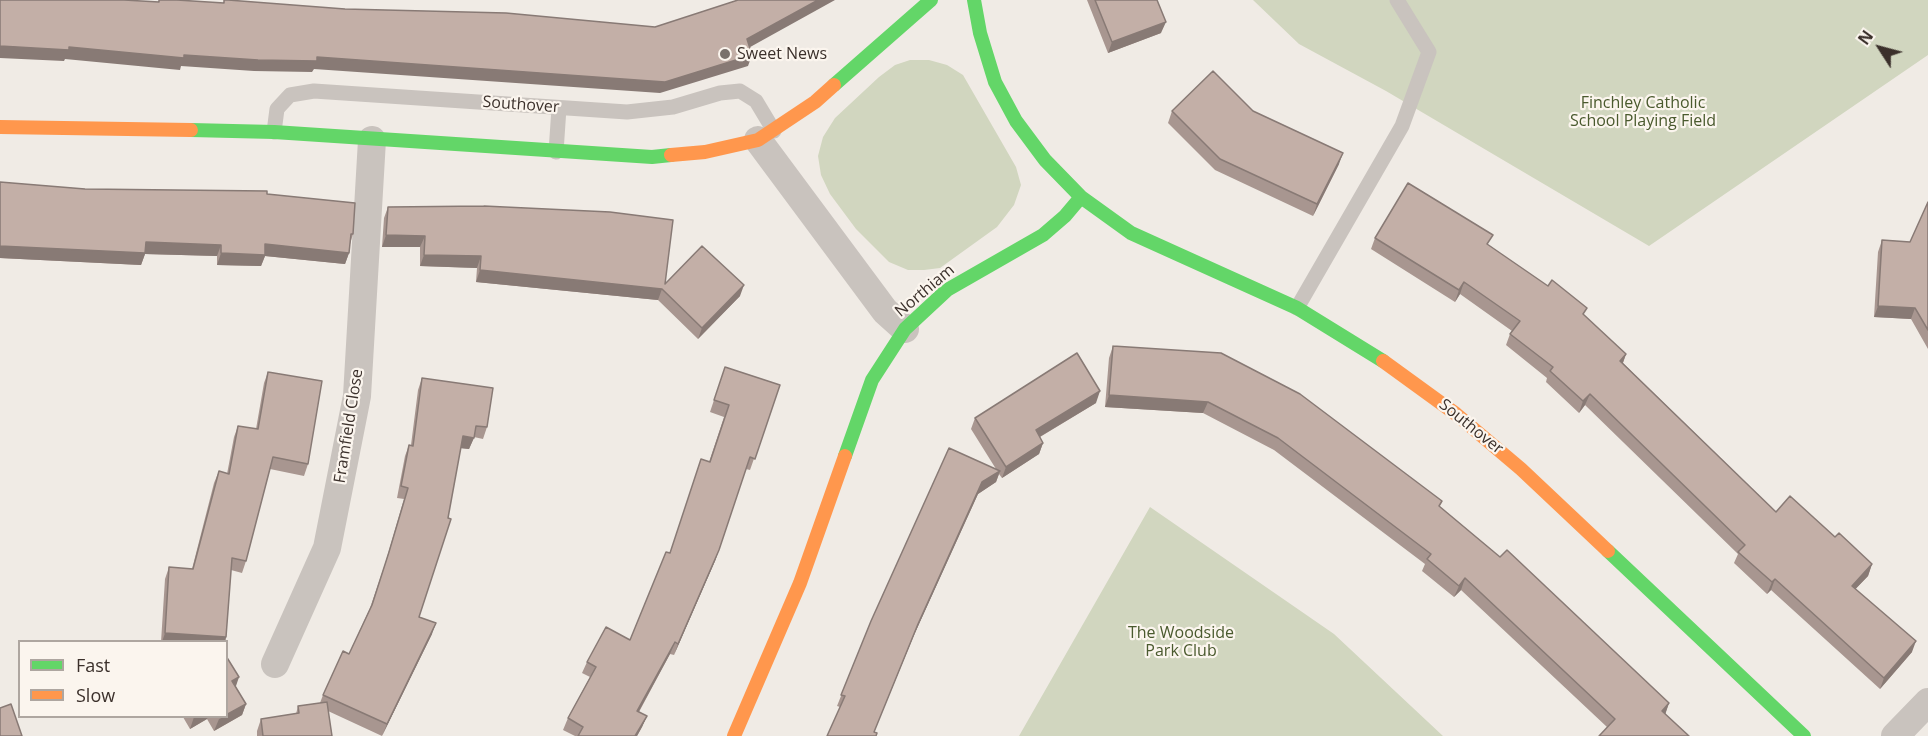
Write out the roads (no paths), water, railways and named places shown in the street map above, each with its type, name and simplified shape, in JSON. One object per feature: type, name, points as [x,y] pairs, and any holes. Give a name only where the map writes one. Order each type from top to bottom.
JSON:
[{"type":"street","points":[[0,127],[274,132],[652,157],[705,152],[766,135],[838,83],[931,0]]},
{"type":"street","points":[[974,0],[980,33],[995,82],[1016,121],[1045,160],[1081,197]]},
{"type":"street","name":"Southover","points":[[766,135],[885,311],[904,329]]},
{"type":"street","name":"Framfield Close","points":[[275,664],[327,548],[357,396],[372,140]]},
{"type":"street","name":"Southover","points":[[1081,197],[1131,232],[1193,263],[1297,308],[1397,370],[1456,414],[1521,469],[1804,736]]},
{"type":"street","name":"Northiam","points":[[734,736],[800,583],[872,380],[904,329],[947,290],[987,265],[1043,235],[1065,216],[1081,197]]},
{"type":"street","points":[[1895,736],[1928,702]]},
{"type":"lane","points":[[1297,308],[1402,126],[1429,52],[1397,0]]},
{"type":"lane","name":"Southover","points":[[274,132],[277,109],[290,95],[314,91],[627,112],[674,107],[720,93],[740,91],[756,101],[766,135]]},
{"type":"lane","points":[[556,152],[559,108]]},
{"type":"place","name":"Sweet News","points":[[725,54]]},
{"type":"park label","name":"Finchley Catholic School Playing Field","points":[[1643,112]]},
{"type":"park label","name":"The Woodside Park Club","points":[[1181,642]]}]
